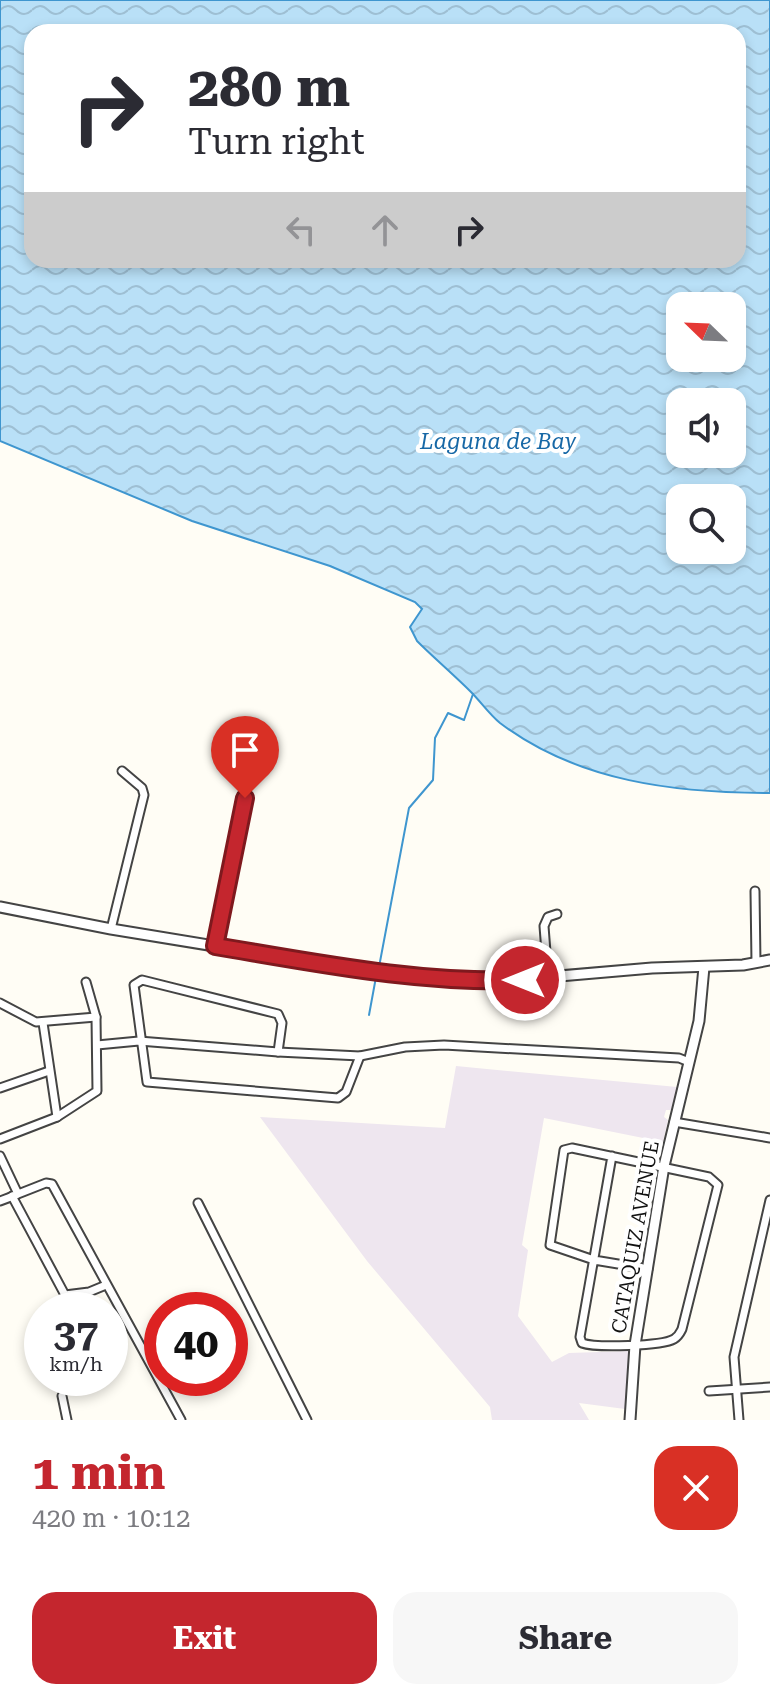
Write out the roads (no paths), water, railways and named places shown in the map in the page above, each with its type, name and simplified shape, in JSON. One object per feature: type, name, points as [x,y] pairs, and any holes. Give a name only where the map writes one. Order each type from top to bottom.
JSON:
[{"type":"street","points":[[111,929],[144,795],[142,788],[122,771]]},
{"type":"street","points":[[215,946],[250,771]]},
{"type":"street","points":[[755,891],[756,963]]},
{"type":"street","points":[[0,907],[111,929],[379,973],[501,981],[770,960]]},
{"type":"street","points":[[548,979],[544,926],[548,917],[557,914]]},
{"type":"street","name":"CATAQUIZ AVENUE","points":[[630,1420],[635,1345],[664,1166],[699,1021],[704,967]]},
{"type":"street","points":[[278,1052],[282,1023],[278,1014],[142,980],[136,982],[133,988],[147,1082],[334,1098],[346,1092],[360,1056]]},
{"type":"street","points":[[0,1139],[57,1117],[97,1091],[96,1017],[86,982]]},
{"type":"street","points":[[0,1003],[29,1020],[43,1023],[96,1017]]},
{"type":"street","points":[[43,1023],[57,1117]]},
{"type":"street","points":[[97,1045],[139,1041],[360,1056],[435,1045],[679,1058],[689,1062]]},
{"type":"street","points":[[0,1088],[49,1071]]},
{"type":"street","points":[[674,1122],[770,1138]]},
{"type":"street","points":[[612,1156],[594,1260],[580,1340],[588,1345],[635,1345],[672,1341],[680,1333],[717,1181],[664,1166],[572,1148],[564,1150],[550,1245],[594,1260],[648,1269]]},
{"type":"street","points":[[0,1156],[15,1195],[65,1295],[89,1292],[106,1285]]},
{"type":"street","points":[[0,1201],[46,1183],[52,1184],[181,1420]]},
{"type":"street","points":[[739,1420],[734,1357],[770,1200]]},
{"type":"street","points":[[198,1203],[307,1420]]},
{"type":"street","points":[[709,1391],[770,1387]]},
{"type":"street","points":[[62,1396],[67,1420]]},
{"type":"water","name":"Laguna de Bay","points":[[0,0],[770,0],[770,793],[699,790],[629,780],[562,759],[530,743],[492,716],[417,641],[410,627],[422,609],[415,602],[330,566],[192,521],[0,441]]},
{"type":"waterway","points":[[379,967],[409,808],[433,780],[435,738],[448,713],[464,720],[473,694]]},
{"type":"waterway","points":[[369,1015],[376,977]]}]
